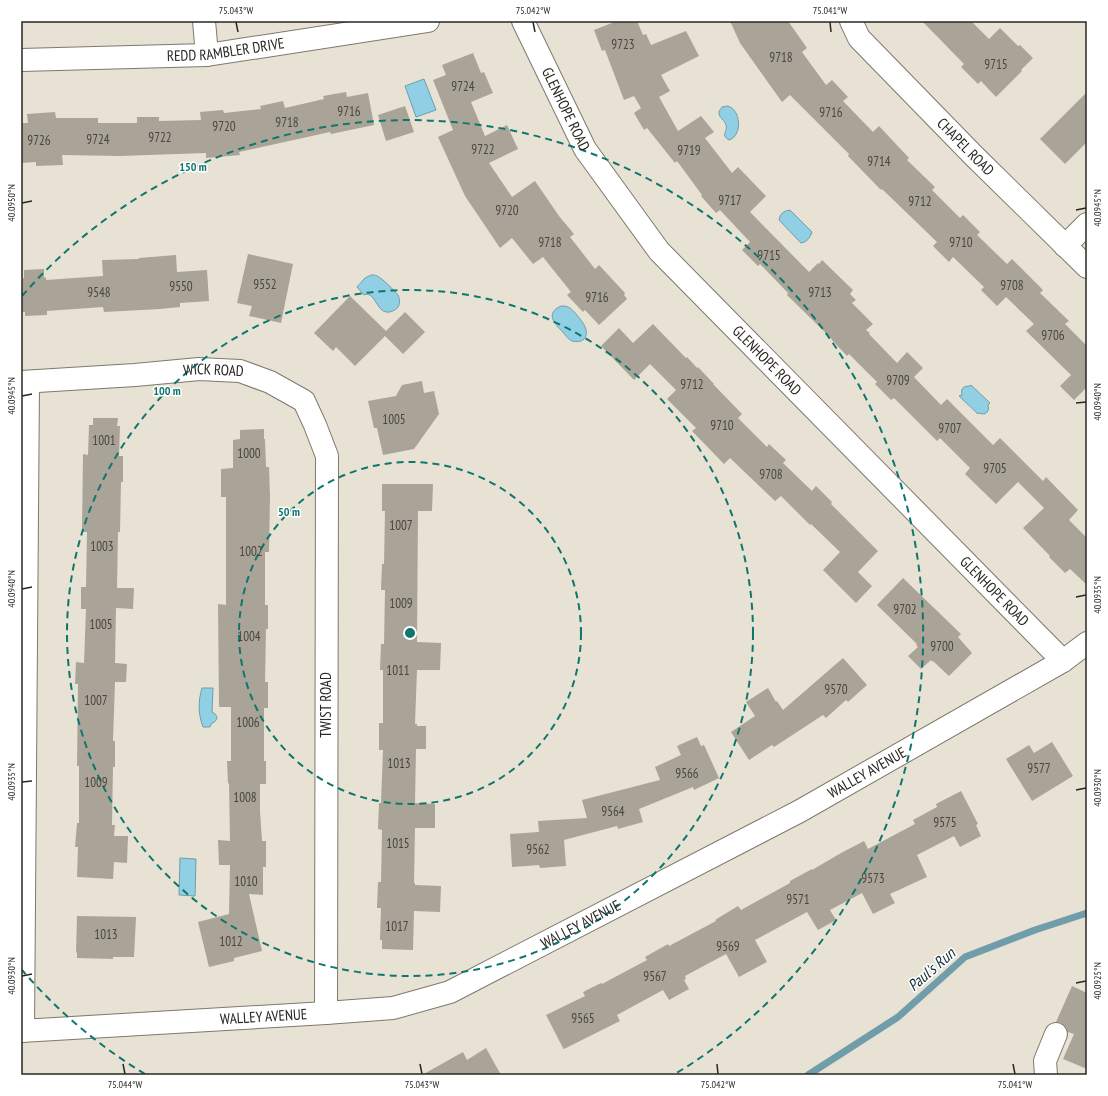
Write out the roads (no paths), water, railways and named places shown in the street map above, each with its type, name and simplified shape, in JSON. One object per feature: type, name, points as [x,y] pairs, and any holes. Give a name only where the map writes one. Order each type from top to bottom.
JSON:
[{"type":"street","points":[[204,21],[207,55]]},
{"type":"street","name":"REDD RAMBLER DRIVE","points":[[21,60],[207,55],[428,21]]},
{"type":"street","name":"GLENHOPE ROAD","points":[[523,21],[585,149],[660,252],[1063,662]]},
{"type":"street","name":"CHAPEL ROAD","points":[[851,21],[859,38],[974,156],[1087,268]]},
{"type":"street","points":[[1066,246],[1087,224]]},
{"type":"street","name":"WICK ROAD","points":[[25,382],[199,369],[240,371],[270,382],[304,401]]},
{"type":"street","points":[[22,1031],[25,382]]},
{"type":"street","name":"TWIST ROAD","points":[[304,401],[316,425],[327,456],[326,1013]]},
{"type":"street","name":"WALLEY AVENUE","points":[[22,1031],[393,1008],[450,992],[800,811],[1063,662],[1087,644]]},
{"type":"street","points":[[1046,1075],[1045,1061],[1056,1034]]},
{"type":"water","points":[[424,79],[436,110],[416,117],[405,86]]},
{"type":"water","points":[[727,106],[732,108],[735,112],[738,122],[737,133],[729,140],[725,137],[726,125],[719,113],[722,107]]},
{"type":"water","points":[[790,210],[812,232],[807,241],[801,243],[779,220],[782,213]]},
{"type":"water","points":[[371,275],[382,279],[398,295],[399,303],[395,310],[386,312],[382,310],[370,295],[364,295],[357,287],[365,278]]},
{"type":"water","points":[[561,306],[567,306],[570,308],[582,322],[586,332],[583,340],[577,342],[572,341],[554,322],[552,315],[553,312]]},
{"type":"water","points":[[971,385],[990,403],[988,405],[988,411],[984,414],[978,414],[959,396],[962,395],[963,388]]},
{"type":"water","points":[[202,688],[213,688],[212,712],[217,716],[217,718],[210,727],[203,727],[200,717],[199,703]]},
{"type":"water","points":[[180,858],[196,859],[195,896],[179,895]]},
{"type":"waterway","name":"Paul's Run","points":[[808,1075],[898,1017],[965,957],[1035,930],[1087,913]]}]
